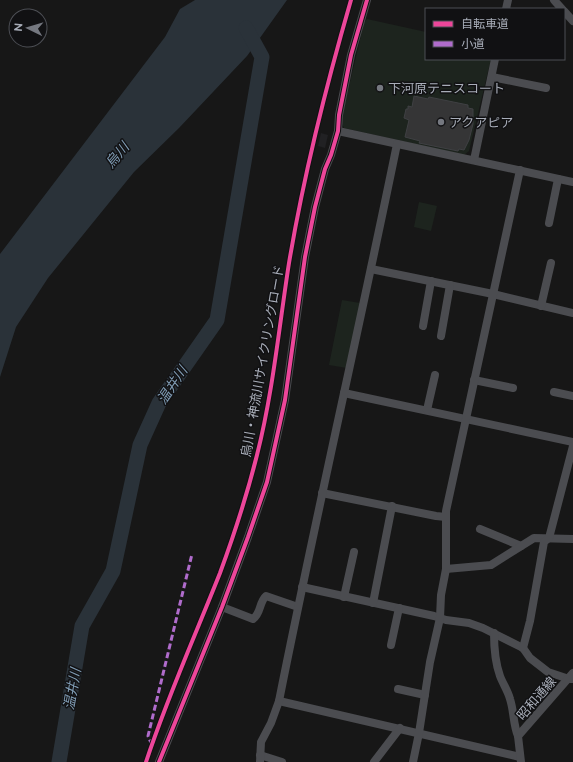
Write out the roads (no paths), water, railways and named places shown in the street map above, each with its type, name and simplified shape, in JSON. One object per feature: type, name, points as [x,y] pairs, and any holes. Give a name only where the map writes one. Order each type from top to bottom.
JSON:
[{"type":"street","points":[[159,762],[222,607],[259,506],[273,458],[285,400],[305,256],[315,207],[325,169],[338,131],[338,115],[351,55],[367,0]]},
{"type":"street","points":[[554,0],[561,8]]},
{"type":"street","points":[[565,12],[573,21]]},
{"type":"street","points":[[474,160],[495,60]]},
{"type":"street","points":[[492,76],[546,88]]},
{"type":"street","points":[[338,131],[573,182]]},
{"type":"street","points":[[282,762],[260,758],[261,742],[271,723],[279,701],[397,144]]},
{"type":"street","points":[[413,762],[430,662],[440,618],[441,595],[446,569],[446,517],[520,170]]},
{"type":"street","points":[[549,223],[558,179]]},
{"type":"street","points":[[541,306],[551,263]]},
{"type":"street","points":[[371,269],[493,294],[573,313]]},
{"type":"street","points":[[423,326],[431,281]]},
{"type":"street","points":[[441,336],[450,285]]},
{"type":"street","points":[[427,410],[434,375]]},
{"type":"street","points":[[474,380],[513,388]]},
{"type":"street","points":[[554,392],[573,396]]},
{"type":"street","points":[[344,393],[573,442]]},
{"type":"street","points":[[523,648],[530,621],[544,542],[549,538],[573,446]]},
{"type":"street","points":[[322,493],[446,517]]},
{"type":"street","points":[[373,603],[392,506]]},
{"type":"street","points":[[480,529],[521,546]]},
{"type":"street","points":[[446,569],[490,565],[534,538],[573,539]]},
{"type":"street","points":[[344,597],[354,552]]},
{"type":"street","points":[[302,588],[469,623],[494,633],[523,648],[530,658],[548,672],[572,677]]},
{"type":"street","points":[[222,607],[253,619],[256,617],[264,597],[266,596],[298,607]]},
{"type":"street","points":[[391,645],[399,608]]},
{"type":"street","points":[[494,633],[494,654],[500,676],[510,699],[518,736]]},
{"type":"street","name":"昭和通線","points":[[521,759],[518,736],[572,677]]},
{"type":"street","points":[[398,689],[425,695]]},
{"type":"street","points":[[279,701],[400,728],[521,759]]},
{"type":"street","points":[[374,762],[400,728]]},
{"type":"water","name":"烏川","points":[[195,0],[287,0],[247,56],[179,128],[134,172],[48,278],[16,327],[0,377],[0,254],[165,37],[180,9]]},
{"type":"waterway","name":"温井川","points":[[59,762],[82,626],[113,571],[140,445],[159,403],[217,320],[262,57],[246,28]]},
{"type":"place","name":"下河原テニスコート","points":[[380,88]]},
{"type":"place","name":"アクアピア","points":[[441,122]]}]
